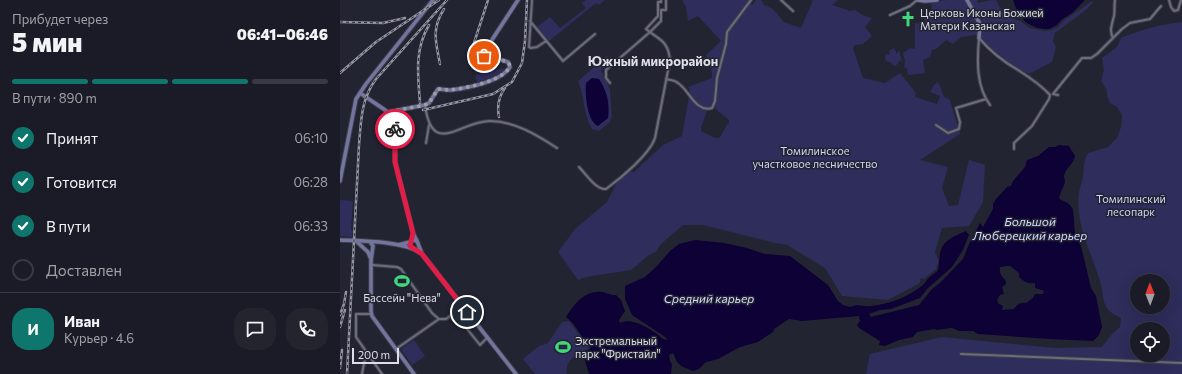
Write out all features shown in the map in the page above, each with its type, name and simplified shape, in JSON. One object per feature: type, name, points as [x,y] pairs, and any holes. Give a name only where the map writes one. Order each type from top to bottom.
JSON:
[{"type":"street","points":[[340,181],[354,105],[360,93],[433,0]]},
{"type":"street","points":[[388,112],[425,105],[429,103],[438,89],[449,90],[487,82],[499,77],[509,69],[510,66],[508,62],[487,59],[484,56],[484,52],[518,0]]},
{"type":"street","points":[[532,0],[529,47],[535,48],[546,41]]},
{"type":"street","points":[[579,167],[598,187],[604,190],[643,156],[652,145],[655,138],[670,60],[667,47],[660,39],[646,29],[658,16],[658,2],[661,2],[661,0]]},
{"type":"street","points":[[610,83],[606,78],[606,70],[661,21],[661,10],[666,10],[666,0]]},
{"type":"street","points":[[666,80],[678,82],[699,106],[708,109],[712,108],[715,101],[719,68],[726,44],[727,32],[752,0]]},
{"type":"street","points":[[781,0],[793,11]]},
{"type":"street","points":[[890,15],[910,6],[918,0],[934,0]]},
{"type":"street","points":[[967,0],[980,24],[978,58],[979,78],[986,99],[990,105]]},
{"type":"street","points":[[1113,38],[1111,35],[1111,27],[1114,15],[1115,0]]},
{"type":"street","points":[[1168,0],[1174,11],[1178,10],[1181,0]]},
{"type":"street","points":[[1014,149],[1014,143],[1032,126],[1051,94],[1082,58],[1091,58],[1130,23],[1150,19],[1161,6]]},
{"type":"street","points":[[530,20],[563,62],[595,34]]},
{"type":"street","points":[[979,38],[999,56],[1051,94],[1058,94]]},
{"type":"street","points":[[360,93],[388,112],[394,122],[395,162],[413,233],[422,254]]},
{"type":"street","points":[[936,125],[948,133],[959,129],[960,122],[956,108],[986,99]]},
{"type":"street","points":[[425,105],[429,124],[426,143]]},
{"type":"street","points":[[429,124],[439,133],[447,133],[483,122],[500,122],[525,129],[557,148]]},
{"type":"street","points":[[413,233],[410,246],[422,254],[516,374]]},
{"type":"street","points":[[340,240],[380,243],[413,248],[417,247],[418,243]]},
{"type":"street","points":[[398,245],[414,240],[418,243]]},
{"type":"street","points":[[355,241],[365,249],[371,260]]},
{"type":"street","points":[[368,242],[372,244],[370,307],[372,314],[414,374]]},
{"type":"street","points":[[365,249],[364,244],[368,242]]},
{"type":"street","points":[[365,249],[370,251],[372,247],[380,243]]},
{"type":"street","points":[[371,265],[399,268],[438,320]]},
{"type":"street","points":[[372,314],[356,314],[356,337],[382,374]]},
{"type":"street","points":[[396,349],[438,320],[446,319],[453,314],[456,315],[480,345],[488,338]]},
{"type":"street","points":[[362,374],[366,352]]},
{"type":"street","points":[[961,354],[1182,363]]},
{"type":"green space","points":[[586,0],[605,0],[599,5],[596,3],[548,42],[537,27],[550,17],[560,28],[586,8],[582,3]]},
{"type":"green space","name":"Томилинское участковое лесничество","points":[[682,0],[749,0],[752,5],[756,0],[761,0],[765,6],[766,5],[773,9],[784,22],[801,28],[813,0],[838,0],[832,5],[850,11],[855,10],[864,16],[872,18],[865,27],[872,36],[863,44],[855,45],[853,48],[863,78],[885,83],[900,73],[916,93],[915,97],[937,104],[940,96],[930,92],[934,85],[938,82],[944,97],[950,100],[960,134],[920,160],[948,167],[942,188],[949,206],[958,205],[969,160],[985,165],[983,202],[969,226],[942,228],[935,252],[939,261],[936,269],[924,279],[920,279],[920,283],[888,300],[842,296],[825,268],[787,245],[703,225],[683,225],[660,245],[656,252],[649,255],[631,270],[586,277],[578,280],[558,252],[575,229],[607,202],[618,180],[628,171],[634,172],[663,145],[682,136],[690,90],[688,87],[712,78],[712,72],[706,55],[721,41],[698,16],[688,21],[686,7]],"holes":[[[712,106],[729,120],[729,123],[719,138],[715,138],[701,131],[708,108]]]},
{"type":"green space","points":[[947,0],[977,0],[978,3],[996,0],[1000,8],[1011,18],[1020,21],[1030,28],[1045,31],[1058,27],[1063,21],[1092,1],[1093,2],[1087,9],[1055,33],[1053,41],[1056,47],[1052,62],[1029,74],[1011,65],[976,35],[961,37],[953,44],[946,40],[936,49],[932,50],[930,57],[923,60],[925,73],[908,75],[907,69],[904,67],[905,61],[903,53],[910,48],[915,49],[915,23],[924,24],[926,13],[932,12],[931,2]]},
{"type":"green space","name":"Томилинский лесопарк","points":[[1182,22],[1182,374],[866,374],[870,354],[942,337],[1055,348],[1102,347],[1112,334],[1120,327],[1121,318],[1109,310],[1104,301],[1099,278],[1084,236],[1079,215],[1079,192],[1083,177],[1084,162],[1088,153],[1108,147],[1117,138],[1121,127],[1122,115],[1117,107],[1110,103],[1107,96],[1107,90],[1101,81],[1104,70],[1102,58],[1117,47],[1121,38],[1136,32],[1166,24]]},
{"type":"green space","points":[[894,48],[897,54],[899,50],[902,62],[899,60],[898,64],[894,66],[890,62],[886,61],[885,58],[886,54],[889,55],[890,50]]},
{"type":"green space","points":[[607,56],[612,62],[601,70],[610,89],[612,117],[610,122],[599,131],[592,129],[589,124],[578,81]]},
{"type":"green space","points":[[505,68],[496,76],[477,82],[475,75]]},
{"type":"green space","points":[[340,200],[353,201],[352,237],[340,236]]},
{"type":"green space","name":"Экстремальный парк \"Фристайл\"","points":[[569,321],[589,348],[570,361],[568,364],[567,374],[535,374],[523,359],[539,346],[548,343],[562,322]]},
{"type":"green space","points":[[414,340],[425,356],[412,365],[401,349]]},
{"type":"water","points":[[1013,0],[1085,0],[1057,25],[1046,29],[1037,28],[1025,22],[1017,11]]},
{"type":"water","points":[[592,78],[599,79],[606,93],[609,107],[608,118],[598,126],[591,119],[586,101],[586,83]]},
{"type":"water","points":[[1059,145],[1069,146],[1075,156],[1065,173],[1065,182],[1059,198],[1068,203],[1073,209],[1075,234],[1080,242],[1091,288],[1096,296],[1102,327],[1099,335],[1093,341],[978,334],[973,331],[959,331],[952,328],[917,332],[913,337],[899,340],[885,346],[879,345],[880,341],[859,328],[857,325],[860,321],[859,316],[802,321],[789,319],[758,342],[740,347],[718,359],[706,362],[699,369],[693,371],[681,366],[677,362],[673,353],[669,355],[672,364],[671,374],[589,374],[585,361],[585,352],[591,348],[570,320],[566,317],[573,307],[581,298],[591,293],[603,292],[616,295],[621,300],[625,311],[619,320],[620,323],[624,321],[634,322],[649,328],[663,339],[668,340],[632,315],[625,299],[625,286],[645,277],[670,251],[679,244],[695,240],[724,243],[765,254],[790,256],[828,285],[838,301],[843,305],[850,307],[856,305],[868,306],[885,304],[905,296],[917,289],[938,270],[943,245],[950,239],[966,231],[969,235],[963,250],[952,267],[927,289],[920,298],[891,309],[880,310],[869,314],[871,317],[919,305],[932,289],[940,283],[963,259],[980,223],[983,227],[993,209],[993,204],[996,199],[1007,187],[1011,186],[1013,181],[1025,167],[1027,160],[1038,156],[1049,147]],"holes":[[[1010,266],[1019,273],[1019,277],[1023,280],[1028,283],[1035,283],[1035,288],[1044,291],[1043,294],[1035,294],[1033,298],[1026,303],[1019,304],[1014,309],[1002,310],[1003,306],[998,303],[997,300],[1000,295],[1004,294],[1002,287],[1006,284],[1006,281],[1001,274],[1000,267]]]},
{"type":"railway","points":[[340,73],[376,42],[439,0]]},
{"type":"railway","points":[[347,374],[359,145],[361,119],[367,94],[376,79],[447,0]]},
{"type":"railway","points":[[473,46],[488,0]]},
{"type":"railway","points":[[423,110],[493,94],[512,82],[522,63],[525,41],[527,0]]},
{"type":"railway","points":[[440,64],[436,43],[436,30],[437,23],[444,9]]},
{"type":"railway","points":[[340,22],[383,23],[405,18]]},
{"type":"railway","points":[[420,103],[418,73],[419,54],[424,34],[429,25]]},
{"type":"railway","points":[[499,117],[499,102],[501,94],[505,88]]},
{"type":"railway","points":[[340,315],[346,292]]},
{"type":"railway","points":[[340,327],[345,310]]},
{"type":"railway","points":[[340,368],[342,350]]},
{"type":"way so far","points":[[395,129],[393,118],[388,112],[425,105],[429,103],[438,89],[449,90],[495,79],[505,73],[510,66],[507,62],[487,59],[484,56]]},
{"type":"place","name":"Церковь Иконы Божией Матери Казанская","points":[[908,19]]},
{"type":"place","name":"Бассейн \"Нева\"","points":[[402,281]]},
{"type":"place","name":"Экстремальный парк \"Фристайл\"","points":[[563,347]]},
{"type":"district","name":"Южный микрорайон","points":[[653,61]]},
{"type":"route","points":[[395,129],[395,162],[413,233],[410,246],[422,254],[467,312]]},
{"type":"water label","name":"Большой Люберецкий карьер","points":[[1030,229]]},
{"type":"water label","name":"Средний карьер","points":[[709,299]]}]
